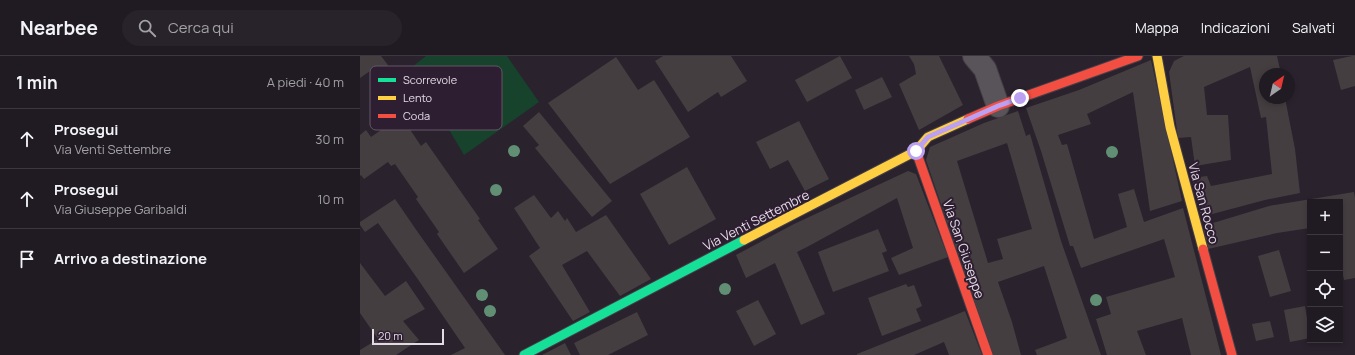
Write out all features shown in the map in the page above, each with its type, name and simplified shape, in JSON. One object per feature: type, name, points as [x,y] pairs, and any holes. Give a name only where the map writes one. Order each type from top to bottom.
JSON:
[{"type":"street","points":[[974,56],[985,69],[998,106]]},
{"type":"street","name":"Via Venti Settembre","points":[[524,355],[916,151],[928,137],[998,106],[1138,56]]},
{"type":"street","name":"Via San Rocco","points":[[1157,56],[1170,128],[1232,355]]},
{"type":"street","name":"Via San Giuseppe","points":[[916,151],[988,355]]},
{"type":"green space","points":[[426,56],[507,56],[539,102],[502,128],[502,66],[413,66]]},
{"type":"green space","points":[[449,130],[499,130],[464,155]]},
{"type":"building","points":[[360,56],[381,56],[388,65],[370,66],[370,71],[360,78]]},
{"type":"building","points":[[663,56],[731,56],[747,81],[721,97],[718,92],[688,112],[655,61]]},
{"type":"building","points":[[840,56],[852,78],[807,102],[795,80]]},
{"type":"building","points":[[909,56],[939,56],[963,105],[919,130],[899,84],[916,74],[914,64]]},
{"type":"building","points":[[1184,56],[1277,56],[1280,68],[1259,68],[1259,104],[1286,104],[1295,149],[1300,193],[1265,200],[1201,217],[1192,178],[1207,176],[1211,186],[1272,174],[1266,117],[1261,118],[1250,67],[1204,87],[1207,115],[1228,115],[1231,160],[1195,166],[1191,137],[1178,138],[1169,72],[1174,61]]},
{"type":"building","points":[[1355,56],[1355,86],[1341,90],[1333,60]]},
{"type":"building","points":[[616,57],[638,90],[654,80],[690,137],[610,184],[548,103]]},
{"type":"building","points":[[1151,60],[1182,201],[1150,211],[1133,92],[1087,114],[1091,124],[1058,135],[1062,145],[1067,144],[1094,239],[1127,227],[1118,194],[1134,189],[1144,222],[1183,208],[1221,355],[1191,355],[1182,318],[1137,331],[1146,355],[1107,355],[1096,319],[1111,314],[1106,297],[1175,277],[1164,239],[1081,268],[1073,246],[1070,246],[1041,151],[1026,108],[1079,90]]},
{"type":"building","points":[[882,77],[892,97],[864,110],[855,90]]},
{"type":"building","points":[[1018,111],[1026,136],[1030,134],[1061,241],[1101,355],[1037,355],[1035,350],[1067,338],[1044,266],[998,282],[1012,322],[1021,355],[992,355],[926,160],[930,147],[984,123]],"holes":[[[1007,143],[1032,229],[997,239],[1003,259],[988,263],[957,161]]]},
{"type":"building","points":[[539,112],[612,201],[592,217],[535,148],[539,145],[523,126]]},
{"type":"building","points":[[799,121],[829,179],[805,191],[788,160],[770,169],[756,142]]},
{"type":"building","points":[[366,130],[371,137],[381,130],[410,130],[421,146],[426,142],[480,219],[478,220],[498,249],[464,273],[437,234],[439,232],[416,199],[418,197],[395,164],[391,166],[388,162],[364,179],[361,175],[360,176],[360,135]]},
{"type":"building","points":[[687,167],[716,219],[669,245],[640,194]]},
{"type":"building","points":[[908,171],[916,174],[948,257],[899,275],[891,258],[913,248],[897,198],[797,252],[825,314],[801,325],[775,263],[746,278],[736,255],[794,224]]},
{"type":"building","points":[[1354,192],[1355,278],[1344,280],[1343,275],[1343,199],[1312,199]]},
{"type":"building","points":[[534,195],[551,218],[558,211],[565,221],[567,218],[576,232],[606,215],[651,279],[620,296],[587,251],[562,265],[590,312],[573,321],[529,256],[540,248],[514,208]]},
{"type":"building","points":[[395,199],[505,355],[451,355],[465,348],[417,278],[378,223],[365,232],[360,225],[360,222]]},
{"type":"building","points":[[1307,200],[1307,228],[1277,233],[1208,249],[1203,226],[1269,206]]},
{"type":"building","points":[[878,229],[887,251],[882,253],[889,271],[833,292],[818,252]]},
{"type":"building","points":[[1279,250],[1291,291],[1270,297],[1258,256]]},
{"type":"building","points":[[360,263],[385,296],[406,281],[425,309],[403,321],[419,340],[396,355],[360,355],[360,350],[378,339],[360,313]]},
{"type":"building","points":[[906,284],[908,287],[914,285],[922,306],[916,309],[921,321],[882,336],[868,298]]},
{"type":"building","points":[[758,300],[776,334],[754,346],[736,311]]},
{"type":"building","points":[[1305,306],[1307,318],[1307,339],[1290,342],[1284,310]]},
{"type":"building","points":[[965,311],[982,355],[949,355],[944,342],[914,355],[857,355],[857,354]]},
{"type":"building","points":[[637,312],[648,335],[608,355],[580,355],[574,343]]},
{"type":"building","points":[[1270,321],[1274,337],[1256,341],[1252,324]]},
{"type":"building","points":[[565,343],[571,355],[542,355]]},
{"type":"traffic: fast","points":[[524,355],[744,240]]},
{"type":"traffic: slow","points":[[1157,56],[1170,127],[1203,249]]},
{"type":"traffic: slow","points":[[744,240],[916,151],[928,137],[968,119]]},
{"type":"traffic: jam","points":[[968,119],[998,106],[1138,56]]},
{"type":"traffic: jam","points":[[916,151],[988,355]]},
{"type":"traffic: jam","points":[[1203,249],[1232,355]]},
{"type":"route","points":[[916,151],[928,137],[998,106],[1020,98]]}]
